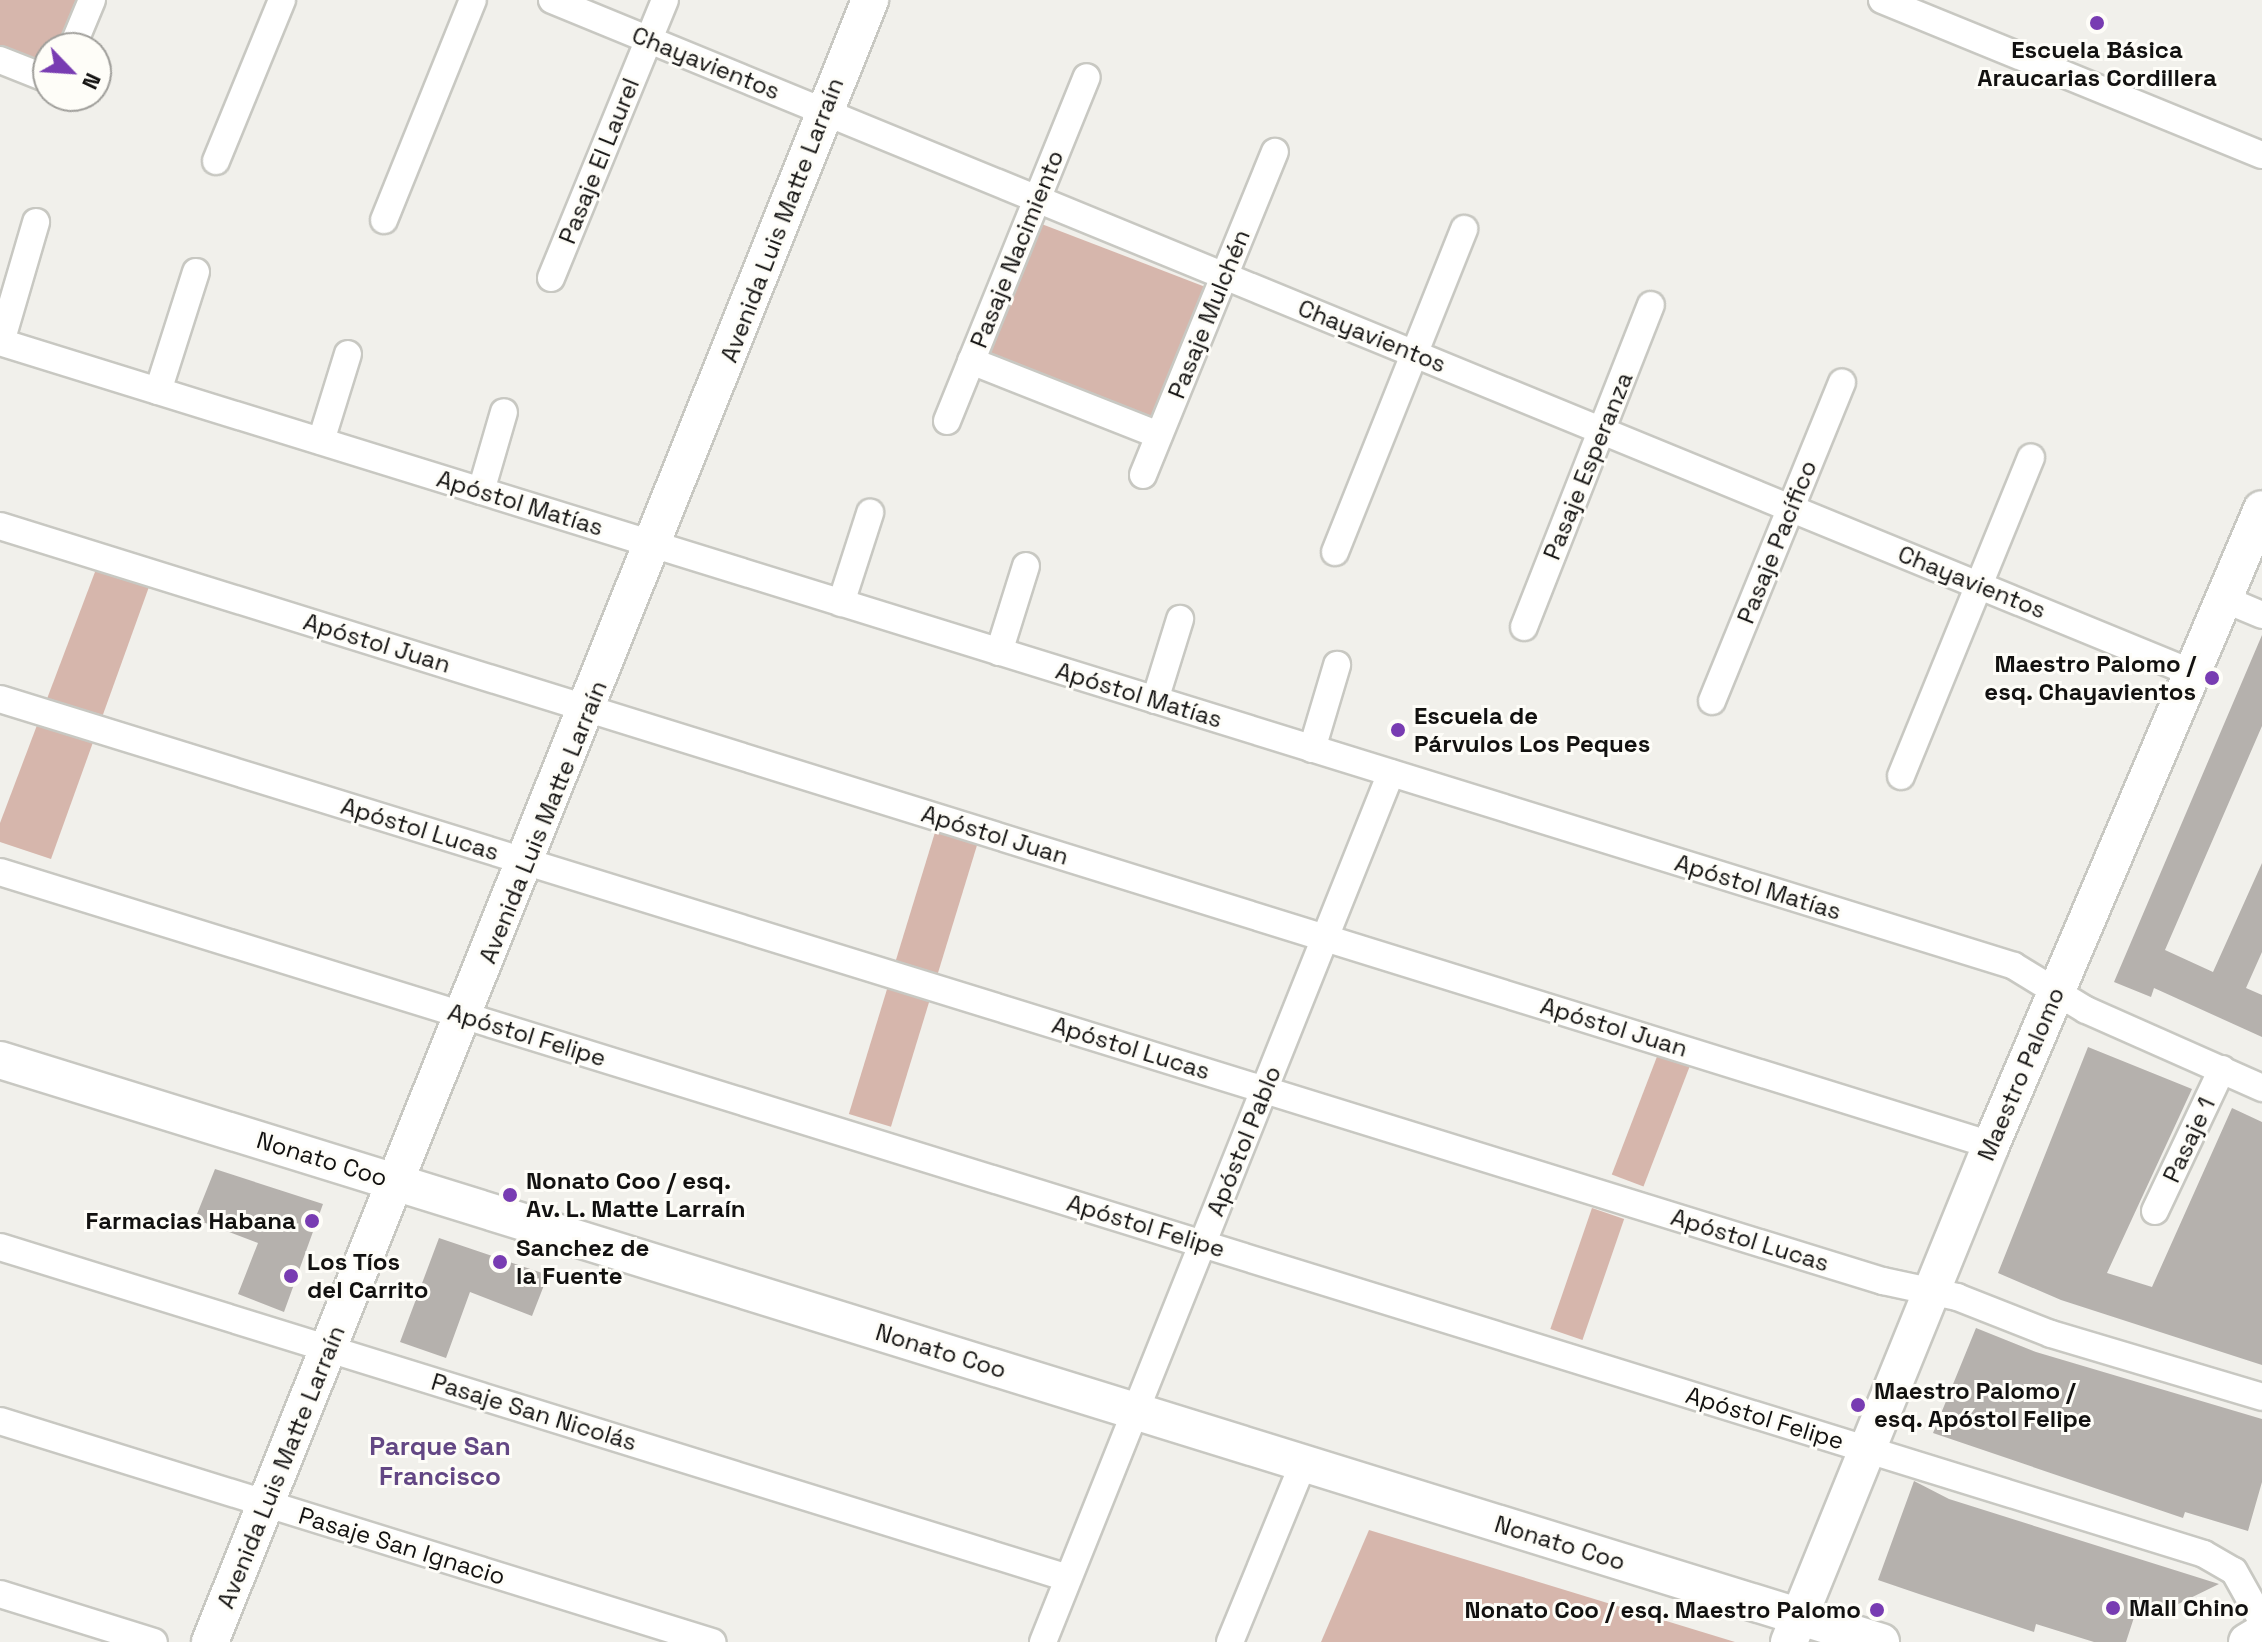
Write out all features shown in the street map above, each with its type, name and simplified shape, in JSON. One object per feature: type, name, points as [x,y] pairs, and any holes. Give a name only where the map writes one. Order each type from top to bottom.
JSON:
[{"type":"street","points":[[79,32],[92,0]]},
{"type":"street","points":[[216,161],[282,0]]},
{"type":"street","points":[[384,220],[473,0]]},
{"type":"street","name":"Chayavientos","points":[[552,0],[2192,673]]},
{"type":"street","name":"Pasaje El Laurel","points":[[551,278],[665,0]]},
{"type":"street","name":"Avenida Luis Matte Larraín","points":[[210,1642],[656,545],[870,0]]},
{"type":"street","points":[[1882,0],[2262,155]]},
{"type":"street","points":[[0,60],[32,73]]},
{"type":"street","name":"Pasaje Nacimiento","points":[[947,421],[1087,77]]},
{"type":"street","name":"Pasaje Mulchén","points":[[1143,475],[1275,152]]},
{"type":"street","points":[[0,342],[36,222]]},
{"type":"street","points":[[1335,552],[1464,229]]},
{"type":"street","points":[[158,391],[196,272]]},
{"type":"street","name":"Pasaje Esperanza","points":[[1524,627],[1651,305]]},
{"type":"street","name":"Apóstol Matías","points":[[0,342],[2014,966],[2056,991],[2262,1088]]},
{"type":"street","points":[[321,441],[348,354]]},
{"type":"street","points":[[971,361],[1159,435]]},
{"type":"street","name":"Pasaje Pacífico","points":[[1712,701],[1842,382]]},
{"type":"street","points":[[481,491],[504,412]]},
{"type":"street","points":[[1901,776],[2031,458]]},
{"type":"street","name":"Maestro Palomo","points":[[1794,1630],[1991,1145],[2262,509]]},
{"type":"street","points":[[841,603],[870,513]]},
{"type":"street","name":"Apóstol Juan","points":[[0,526],[1991,1145]]},
{"type":"street","points":[[999,652],[1026,566]]},
{"type":"street","points":[[2224,599],[2262,615]]},
{"type":"street","points":[[1155,700],[1180,619]]},
{"type":"street","points":[[1312,749],[1337,665]]},
{"type":"street","name":"Apóstol Lucas","points":[[0,699],[1931,1291],[2262,1397]]},
{"type":"street","name":"Apóstol Pablo","points":[[1043,1642],[1391,773]]},
{"type":"street","name":"Apóstol Felipe","points":[[0,872],[2215,1558],[2234,1571],[2262,1621]]},
{"type":"street","name":"Nonato Coo","points":[[0,1060],[1303,1464],[1794,1630],[1881,1642]]},
{"type":"street","name":"Pasaje 1","points":[[2155,1211],[2222,1069]]},
{"type":"street","name":"Pasaje San Nicolás","points":[[0,1247],[1068,1578]]},
{"type":"street","name":"Pasaje San Ignacio","points":[[0,1421],[712,1642]]},
{"type":"street","points":[[1230,1642],[1303,1464]]},
{"type":"street","points":[[0,1594],[154,1642]]},
{"type":"street","points":[[2247,1642],[2262,1633]]},
{"type":"shaded area","points":[[0,0],[76,0],[64,32],[32,32],[32,62],[0,49]]},
{"type":"shaded area","points":[[1039,223],[1206,287],[1154,423],[987,359]]},
{"type":"shaded area","points":[[98,564],[150,584],[51,859],[0,842],[0,823]]},
{"type":"shaded area","points":[[936,829],[978,842],[891,1127],[849,1114]]},
{"type":"shaded area","points":[[1658,1054],[1690,1066],[1644,1187],[1612,1174]]},
{"type":"shaded area","points":[[1592,1208],[1624,1219],[1582,1340],[1550,1329]]},
{"type":"shaded area","points":[[1369,1530],[1735,1642],[1321,1642]]},
{"type":"building","points":[[2262,635],[2262,726],[2165,950],[2213,972],[2262,863],[2262,952],[2246,988],[2262,995],[2262,1037],[2154,988],[2151,997],[2114,982]]},
{"type":"building","points":[[2088,1047],[2192,1089],[2107,1273],[2152,1287],[2232,1108],[2262,1122],[2262,1365],[2061,1300],[1998,1273]]},
{"type":"building","points":[[215,1169],[323,1204],[284,1312],[238,1294],[258,1243],[195,1219]]},
{"type":"building","points":[[439,1238],[548,1275],[532,1316],[470,1292],[446,1358],[400,1342]]},
{"type":"building","points":[[1976,1328],[2036,1352],[2262,1419],[2262,1482],[2248,1531],[2185,1512],[2183,1518],[1933,1433]]},
{"type":"building","points":[[1914,1481],[1949,1499],[2219,1584],[2168,1609],[2139,1602],[2126,1642],[2094,1642],[2036,1624],[2034,1632],[1919,1594],[1878,1580]]},
{"type":"place","name":"Escuela Básica Araucarias Cordillera","points":[[2097,23]]},
{"type":"place","name":"Maestro Palomo / esq. Chayavientos","points":[[2212,678]]},
{"type":"place","name":"Escuela de Párvulos Los Peques","points":[[1398,730]]},
{"type":"place","name":"Nonato Coo / esq. Av. L. Matte Larraín","points":[[510,1195]]},
{"type":"place","name":"Farmacias Habana","points":[[312,1221]]},
{"type":"place","name":"Sanchez de la Fuente","points":[[500,1262]]},
{"type":"place","name":"Los Tíos del Carrito","points":[[291,1276]]},
{"type":"place","name":"Maestro Palomo / esq. Apóstol Felipe","points":[[1858,1405]]},
{"type":"place","name":"Mall Chino","points":[[2113,1608]]},
{"type":"place","name":"Nonato Coo / esq. Maestro Palomo","points":[[1877,1610]]},
{"type":"district","name":"Parque San Francisco","points":[[440,1462]]}]
